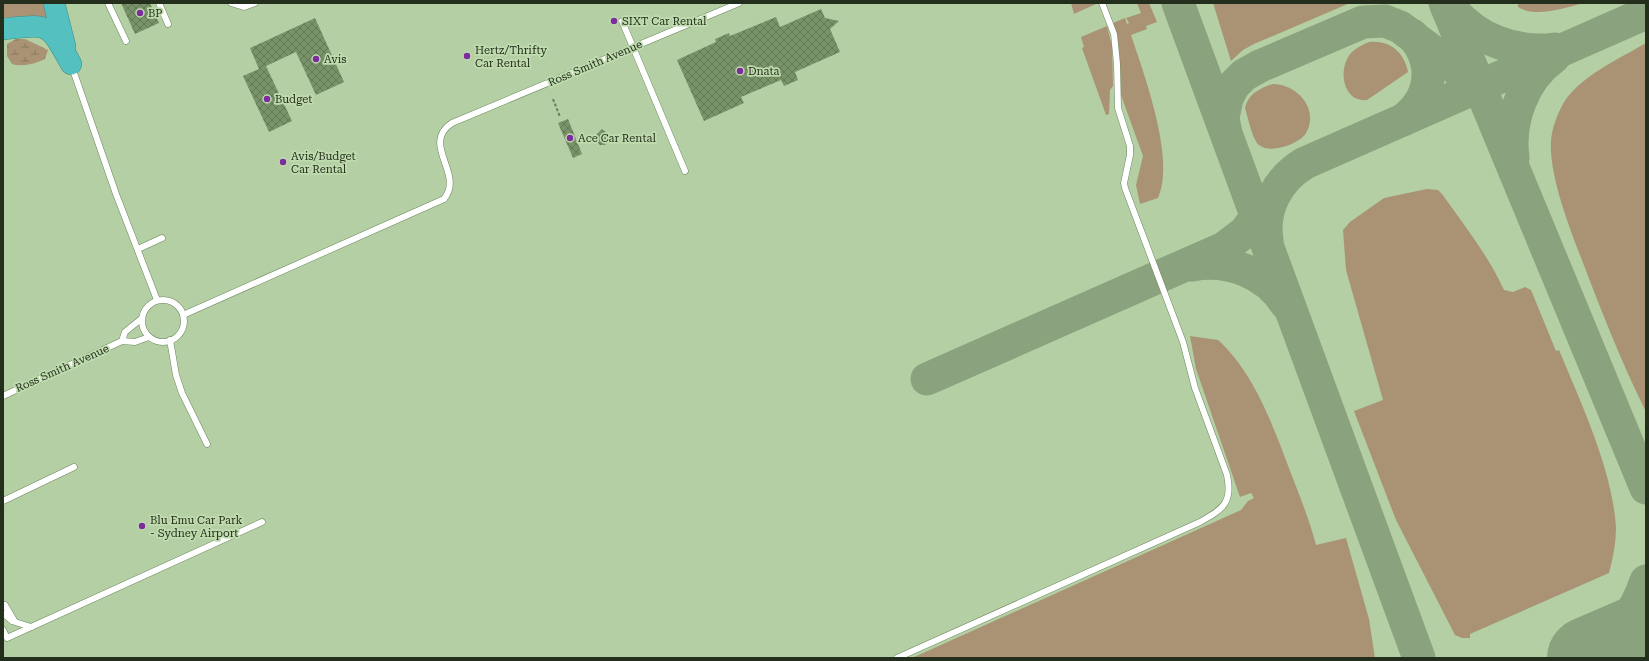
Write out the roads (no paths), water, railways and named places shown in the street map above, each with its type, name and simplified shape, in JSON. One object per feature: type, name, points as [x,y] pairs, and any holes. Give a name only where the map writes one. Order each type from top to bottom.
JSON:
[{"type":"highway","points":[[54,3],[58,22],[71,64]]},
{"type":"highway","points":[[3,30],[34,26],[45,28],[56,36],[71,64]]},
{"type":"lane","points":[[108,3],[126,41]]},
{"type":"lane","points":[[159,3],[168,24]]},
{"type":"lane","points":[[232,3],[244,7],[255,3]]},
{"type":"lane","name":"Ross Smith Avenue","points":[[183,315],[444,199],[451,187],[450,178],[440,149],[440,138],[445,127],[452,123],[739,3]]},
{"type":"lane","points":[[897,658],[1200,522],[1221,510],[1229,496],[1227,475],[1195,388],[1183,342],[1125,185],[1130,146],[1118,108],[1117,53],[1114,34],[1102,3]]},
{"type":"lane","points":[[622,21],[632,48],[685,171]]},
{"type":"lane","points":[[71,64],[157,300]]},
{"type":"lane","points":[[138,249],[162,238]]},
{"type":"lane","points":[[157,300],[170,301],[176,304],[183,315],[183,327],[180,333],[170,340],[156,341],[144,332],[141,319],[146,307],[157,300]]},
{"type":"lane","name":"Ross Smith Avenue","points":[[122,341],[125,332],[141,319]]},
{"type":"lane","name":"Ross Smith Avenue","points":[[3,396],[122,341],[135,342],[149,337]]},
{"type":"lane","points":[[170,340],[176,375],[182,393],[207,444]]},
{"type":"lane","points":[[3,501],[74,468]]},
{"type":"lane","points":[[3,630],[7,638],[262,522]]},
{"type":"lane","points":[[5,605],[15,622]]},
{"type":"lane","points":[[3,613],[15,622],[31,627]]},
{"type":"place","name":"BP","points":[[140,13]]},
{"type":"place","name":"SIXT Car Rental","points":[[614,21]]},
{"type":"place","name":"Hertz/Thrifty Car Rental","points":[[467,56]]},
{"type":"place","name":"Avis","points":[[316,59]]},
{"type":"place","name":"Dnata","points":[[740,71]]},
{"type":"place","name":"Budget","points":[[267,99]]},
{"type":"place","name":"Ace Car Rental","points":[[570,138]]},
{"type":"place","name":"Avis/Budget Car Rental","points":[[283,162]]},
{"type":"place","name":"Blu Emu Car Park - Sydney Airport","points":[[142,526]]}]
